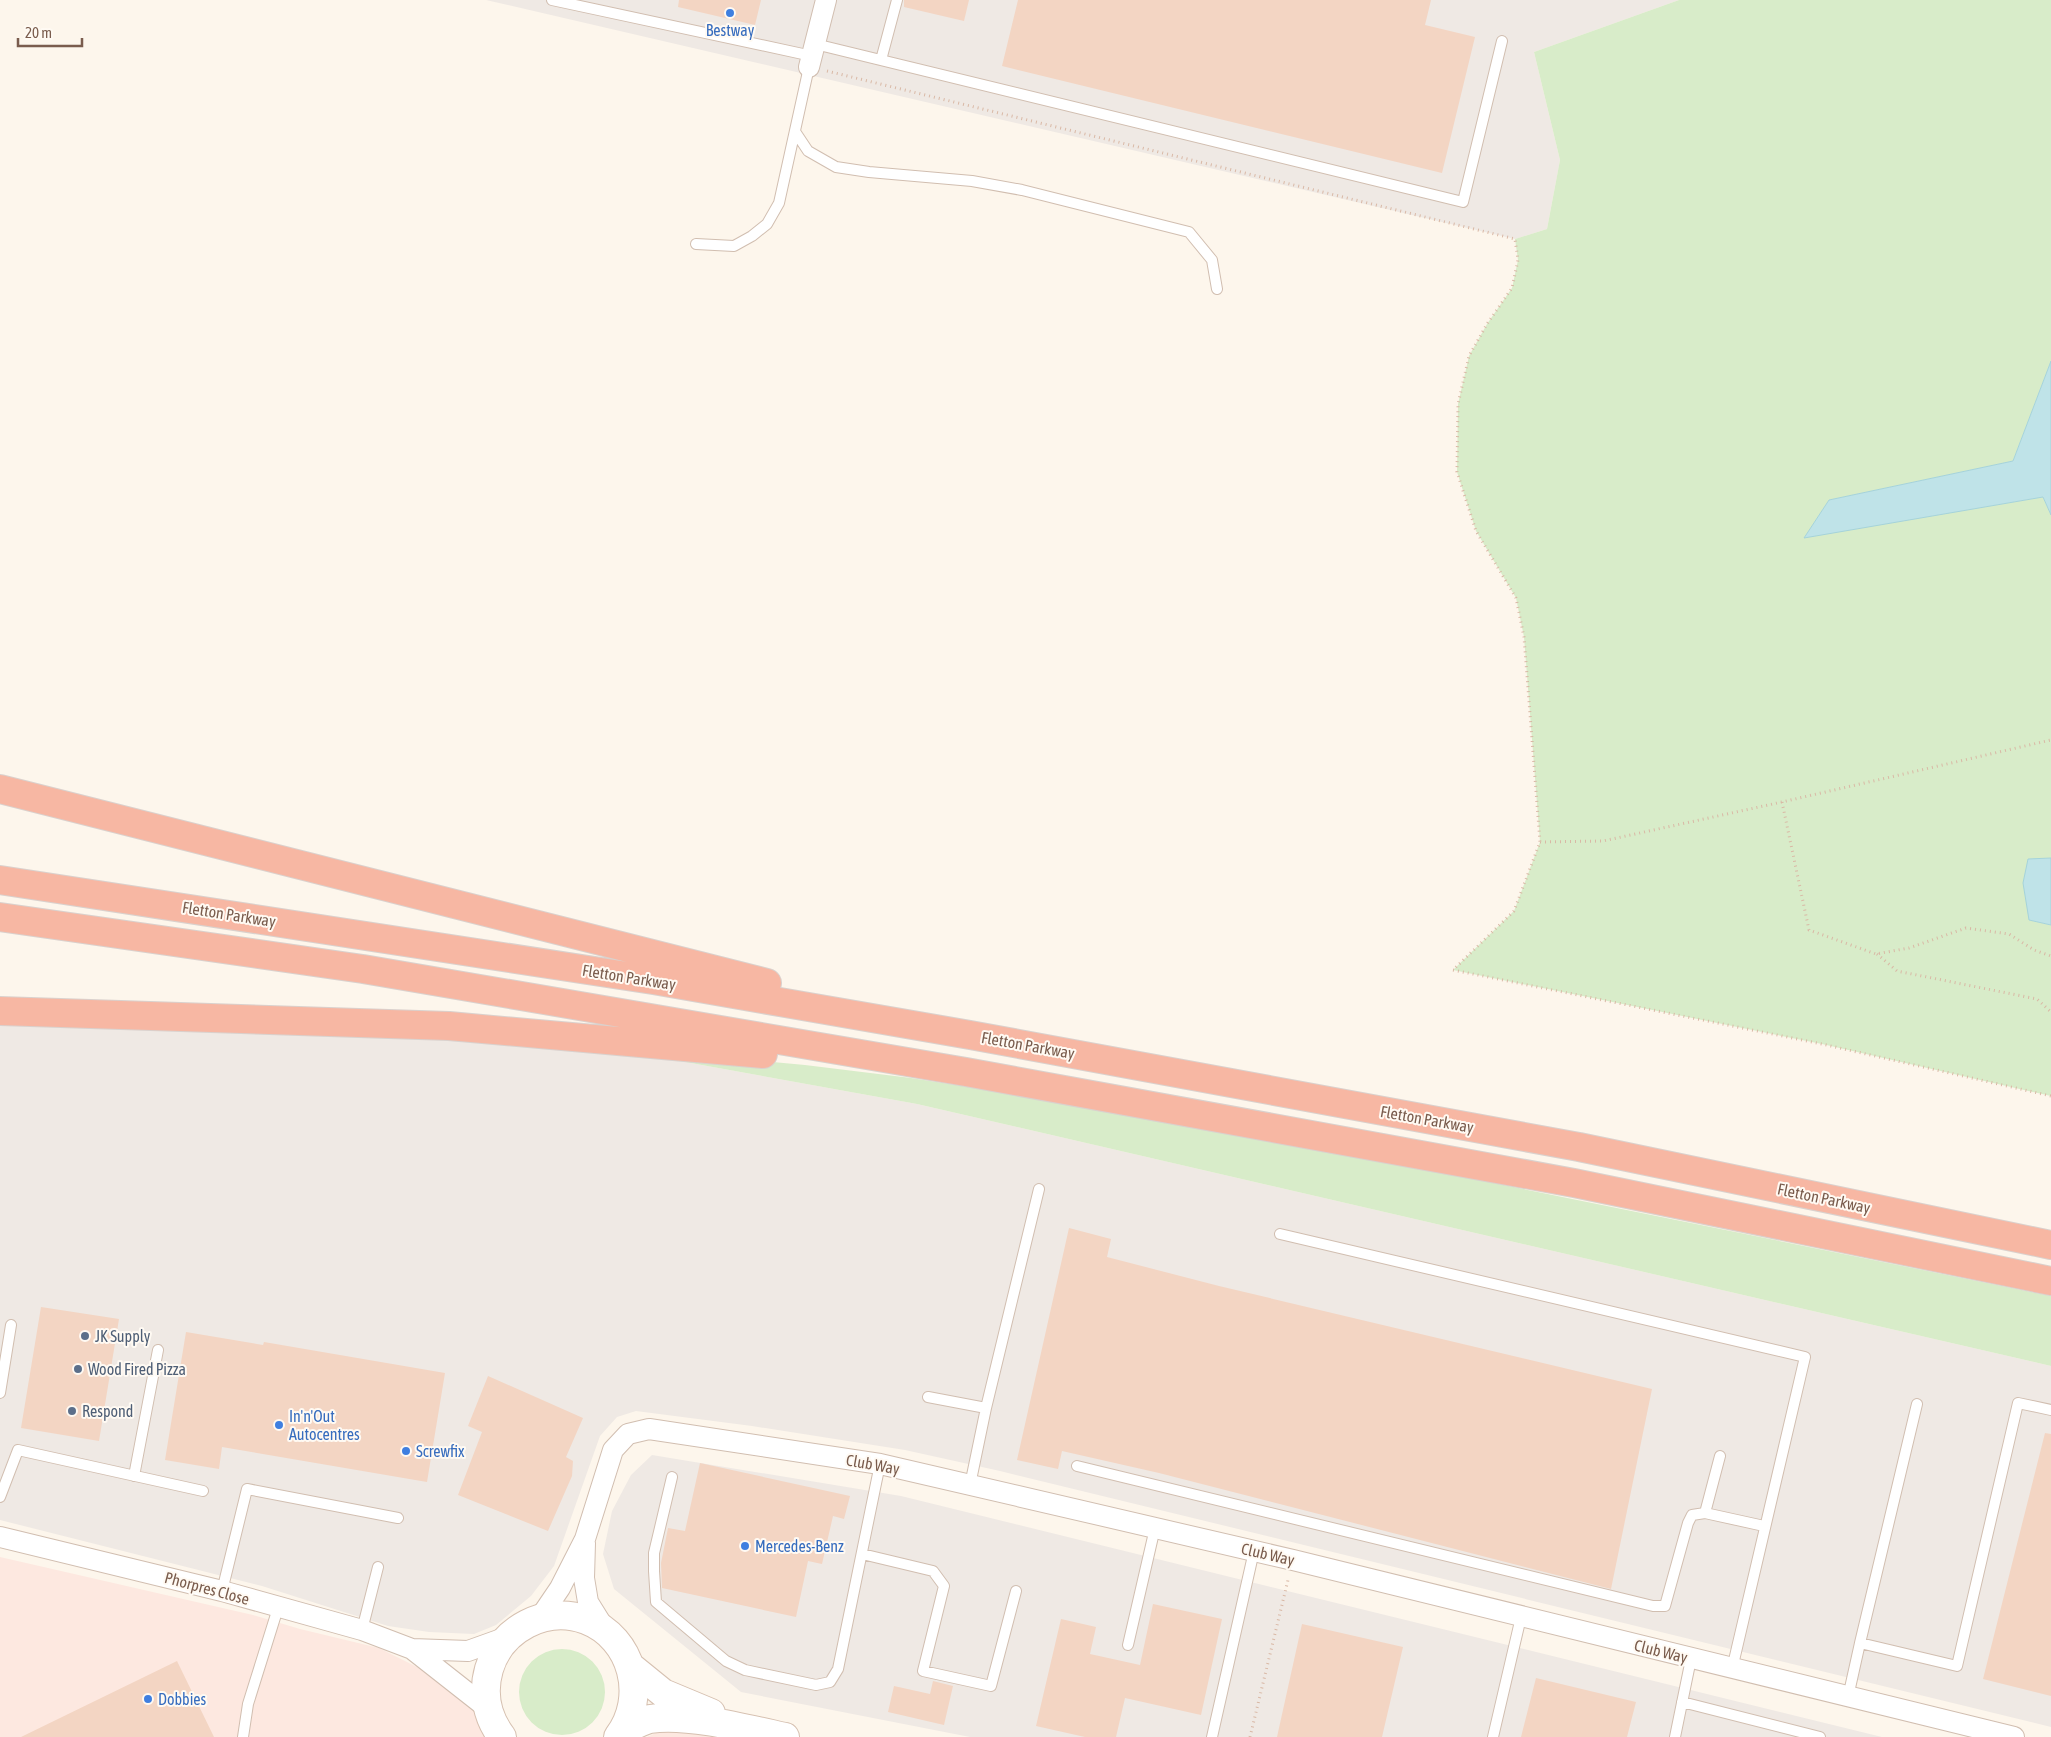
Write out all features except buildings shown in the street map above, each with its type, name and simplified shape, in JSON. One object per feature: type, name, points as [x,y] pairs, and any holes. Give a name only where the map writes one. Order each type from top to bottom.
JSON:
[{"type":"highway","points":[[0,790],[970,1035]]},
{"type":"highway","name":"Fletton Parkway","points":[[0,880],[653,980],[970,1035],[1580,1148],[2051,1245]]},
{"type":"highway","points":[[0,917],[363,968],[966,1072],[1574,1183],[2051,1281]]},
{"type":"highway","points":[[0,1011],[450,1026],[966,1072]]},
{"type":"street","points":[[812,56],[826,0]]},
{"type":"street","name":"Club Way","points":[[539,1619],[560,1588],[585,1539],[613,1450],[628,1434],[649,1429],[880,1464],[1293,1560],[2014,1737]]},
{"type":"street","name":"Phorpres Close","points":[[0,1537],[222,1591],[362,1630],[412,1649],[487,1708]]},
{"type":"street","name":"Club Way","points":[[585,1539],[584,1578],[588,1602],[606,1632]]},
{"type":"street","points":[[502,1737],[494,1726],[487,1708],[485,1682],[492,1658],[507,1637],[522,1626],[539,1619],[562,1616],[586,1620],[606,1632],[621,1648],[631,1667],[635,1688],[634,1702],[633,1709],[622,1733]]},
{"type":"street","name":"Phorpres Close","points":[[412,1649],[468,1651],[507,1637]]},
{"type":"street","points":[[631,1667],[663,1693],[746,1728]]},
{"type":"street","points":[[622,1733],[649,1720],[674,1718],[746,1728],[785,1737]]},
{"type":"lane","points":[[552,0],[812,56],[881,60],[1463,202],[1502,41]]},
{"type":"lane","points":[[881,60],[897,0]]},
{"type":"lane","points":[[696,244],[734,246],[752,236],[767,224],[779,203],[812,56]]},
{"type":"lane","points":[[796,133],[808,151],[836,167],[868,172],[972,180],[1022,190],[1188,232],[1212,260],[1217,290]]},
{"type":"lane","points":[[970,1485],[986,1408],[1039,1189]]},
{"type":"lane","points":[[1280,1234],[1805,1357],[1732,1668]]},
{"type":"lane","points":[[0,1393],[11,1325]]},
{"type":"lane","points":[[134,1476],[158,1350]]},
{"type":"lane","points":[[928,1397],[986,1408]]},
{"type":"lane","points":[[1860,1643],[1957,1666],[2018,1403],[2051,1410]]},
{"type":"lane","points":[[1848,1697],[1917,1404]]},
{"type":"lane","points":[[0,1497],[18,1450],[203,1491]]},
{"type":"lane","points":[[1705,1513],[1720,1456]]},
{"type":"lane","points":[[672,1477],[654,1553],[656,1602],[726,1661],[745,1670],[816,1685],[830,1682],[838,1669],[880,1464]]},
{"type":"lane","points":[[1077,1466],[1653,1606],[1665,1606],[1688,1523],[1692,1515],[1705,1513],[1764,1526]]},
{"type":"lane","points":[[222,1591],[247,1489],[398,1518]]},
{"type":"lane","points":[[1128,1645],[1155,1528]]},
{"type":"lane","points":[[1212,1737],[1254,1551]]},
{"type":"lane","points":[[862,1554],[933,1571],[944,1586],[923,1671],[991,1686],[1016,1591]]},
{"type":"lane","points":[[362,1630],[378,1567]]},
{"type":"lane","points":[[243,1737],[248,1704],[278,1608]]},
{"type":"lane","points":[[1493,1737],[1521,1617]]},
{"type":"lane","points":[[1675,1737],[1691,1659]]},
{"type":"lane","points":[[1682,1702],[1820,1737]]},
{"type":"path","points":[[812,56],[1515,239],[1518,260],[1512,288],[1487,324],[1470,356],[1467,366],[1458,404],[1457,472],[1476,531],[1516,598],[1524,636],[1540,842],[1514,911],[1453,970],[1822,1044],[2051,1096]]},
{"type":"path","points":[[1540,842],[1603,840],[1782,802],[2051,740]]},
{"type":"path","points":[[1782,802],[1809,930],[1876,954],[1898,971],[2036,999],[2051,1012]]},
{"type":"path","points":[[1876,954],[1908,948],[1966,928],[2009,934],[2034,950],[2051,956]]},
{"type":"path","points":[[1250,1737],[1293,1560]]},
{"type":"shaded area","points":[[486,0],[1679,0],[1534,52],[1560,160],[1547,229],[1515,239]]},
{"type":"shaded area","points":[[0,1024],[591,1045],[917,1104],[2051,1366],[2051,1727],[1000,1471],[905,1450],[752,1426],[636,1411],[617,1417],[600,1436],[554,1566],[531,1596],[496,1625],[474,1634],[429,1632],[388,1626],[262,1586],[0,1520]]},
{"type":"shaded area","points":[[652,1455],[901,1496],[1882,1737],[970,1737],[741,1692],[614,1589],[603,1554],[612,1511],[631,1475]]},
{"type":"shaded area","points":[[0,1557],[253,1615],[300,1629],[379,1648],[427,1672],[468,1704],[495,1737],[0,1737]]},
{"type":"shaded area","points":[[665,1729],[701,1733],[718,1737],[647,1737]]},
{"type":"green space","points":[[1679,0],[2051,0],[2051,361],[2013,461],[1829,500],[1805,537],[2043,497],[2051,515],[2051,858],[2028,860],[2029,920],[2051,925],[2051,1096],[1822,1044],[1453,970],[1514,911],[1540,842],[1524,637],[1516,598],[1476,531],[1457,472],[1458,404],[1469,356],[1487,324],[1512,288],[1518,260],[1515,239],[1547,229],[1560,160],[1534,52]]},
{"type":"green space","points":[[591,1045],[805,1065],[911,1078],[1020,1095],[1311,1146],[2051,1296],[2051,1366],[917,1104]]},
{"type":"green space","points":[[562,1649],[578,1652],[586,1656],[598,1668],[602,1676],[605,1692],[602,1708],[598,1716],[586,1728],[578,1732],[562,1735],[546,1732],[538,1728],[526,1716],[522,1708],[519,1692],[522,1676],[526,1668],[538,1656],[546,1652]]},
{"type":"water","points":[[2051,361],[2051,515],[2043,497],[1804,538],[1829,500],[2013,461]]},
{"type":"water","points":[[2051,858],[2051,925],[2029,920],[2023,883],[2028,859]]},
{"type":"place","name":"Bestway","points":[[730,13]]},
{"type":"place","name":"JK Supply","points":[[85,1336]]},
{"type":"place","name":"Wood Fired Pizza","points":[[78,1369]]},
{"type":"place","name":"Respond","points":[[72,1411]]},
{"type":"place","name":"In'n'Out Autocentres","points":[[279,1425]]},
{"type":"place","name":"Screwfix","points":[[406,1451]]},
{"type":"place","name":"Mercedes-Benz","points":[[745,1546]]},
{"type":"place","name":"Dobbies","points":[[148,1699]]}]
